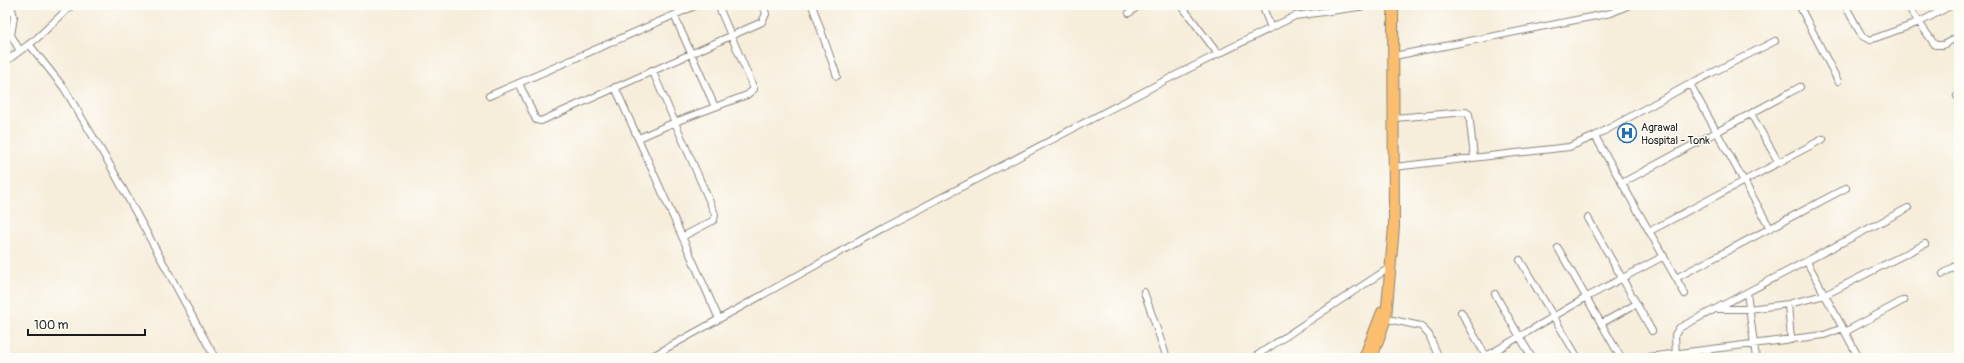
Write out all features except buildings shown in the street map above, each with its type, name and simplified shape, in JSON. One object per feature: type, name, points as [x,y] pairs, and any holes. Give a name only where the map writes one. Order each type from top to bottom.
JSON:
[{"type":"main road","points":[[1372,358],[1387,300],[1392,266],[1394,227],[1393,5]]},
{"type":"main road","points":[[1364,358],[1383,318]]},
{"type":"street","points":[[11,5],[14,17],[11,35],[20,51]]},
{"type":"street","points":[[5,62],[29,44],[72,5]]},
{"type":"street","points":[[489,96],[697,5]]},
{"type":"street","points":[[639,138],[675,122],[747,95],[754,89],[718,5]]},
{"type":"street","points":[[519,83],[534,116],[538,121],[762,22],[766,14],[764,5]]},
{"type":"street","points":[[812,5],[837,76]]},
{"type":"street","points":[[1130,13],[1140,5]]},
{"type":"street","points":[[1181,5],[1218,54]]},
{"type":"street","points":[[1262,5],[1272,28]]},
{"type":"street","points":[[649,358],[883,228],[1218,54],[1295,16],[1373,5]]},
{"type":"street","points":[[1394,56],[1610,13],[1629,5]]},
{"type":"street","points":[[1799,5],[1838,81]]},
{"type":"street","points":[[1845,5],[1865,40],[1876,40],[1920,22],[1952,5]]},
{"type":"street","points":[[1907,5],[1935,45],[1943,45],[1959,36]]},
{"type":"street","points":[[674,15],[715,107]]},
{"type":"street","points":[[1394,167],[1569,147],[1595,136],[1690,84],[1775,41]]},
{"type":"street","points":[[29,44],[64,88],[110,165],[215,358]]},
{"type":"street","points":[[652,70],[716,217],[711,222],[682,237]]},
{"type":"street","points":[[1690,84],[1770,228]]},
{"type":"street","points":[[615,87],[719,319]]},
{"type":"street","points":[[1622,182],[1800,87]]},
{"type":"street","points":[[1394,118],[1466,112],[1469,114],[1474,157]]},
{"type":"street","points":[[1751,114],[1779,163]]},
{"type":"street","points":[[1595,136],[1664,256],[1684,294]]},
{"type":"street","points":[[1650,232],[1823,139]]},
{"type":"street","points":[[1676,278],[1846,188]]},
{"type":"street","points":[[1676,355],[1675,335],[1679,328],[1908,208]]},
{"type":"street","points":[[1588,218],[1621,279],[1652,331]]},
{"type":"street","points":[[1716,309],[1749,309],[1788,304],[1825,295],[1925,244]]},
{"type":"street","points":[[1558,248],[1622,358]]},
{"type":"street","points":[[1460,312],[1485,357],[1587,297],[1664,256]]},
{"type":"street","points":[[1520,260],[1578,358]]},
{"type":"street","points":[[1807,262],[1859,358]]},
{"type":"street","points":[[1942,274],[1959,263]]},
{"type":"street","points":[[1253,358],[1392,266]]},
{"type":"street","points":[[1144,292],[1167,358]]},
{"type":"street","points":[[1747,293],[1756,358]]},
{"type":"street","points":[[1495,294],[1532,358]]},
{"type":"street","points":[[1640,358],[1676,355],[1824,336],[1844,330],[1904,300]]},
{"type":"street","points":[[1602,323],[1636,304]]},
{"type":"street","points":[[1788,304],[1792,340]]},
{"type":"street","points":[[1383,318],[1421,326],[1429,335],[1439,358]]},
{"type":"place","name":"Agrawal Hospital - Tonk","points":[[1627,133]]}]
